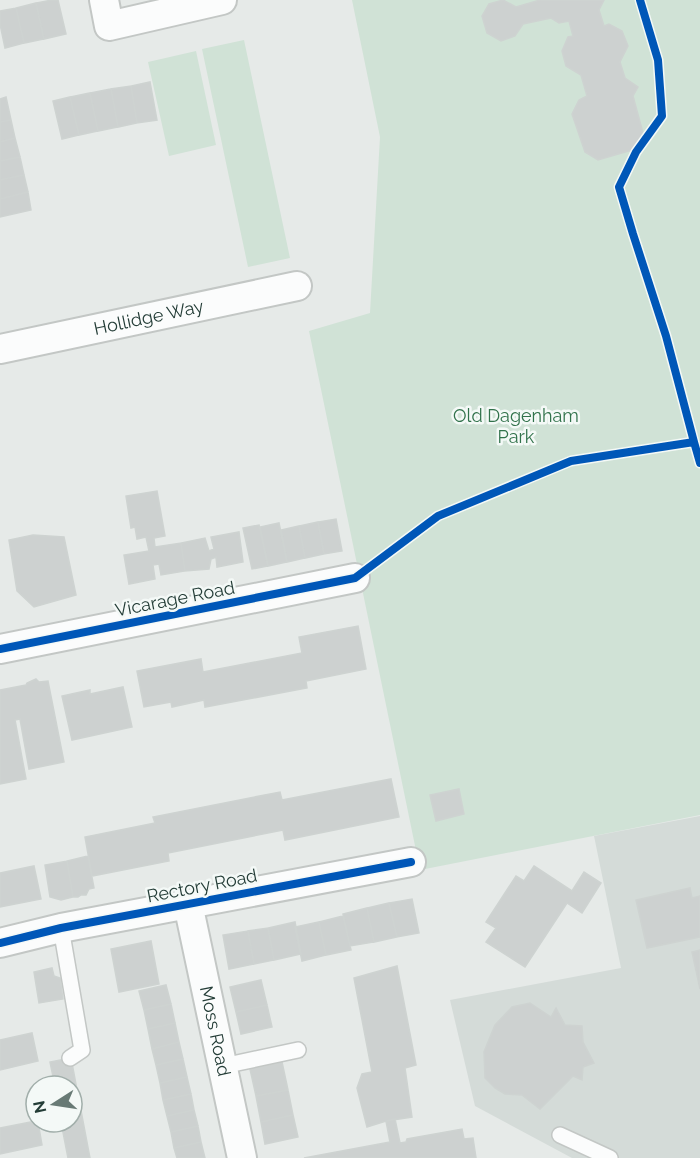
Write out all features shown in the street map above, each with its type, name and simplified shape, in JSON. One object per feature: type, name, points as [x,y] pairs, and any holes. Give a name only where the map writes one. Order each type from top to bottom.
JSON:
[{"type":"street","points":[[104,0],[110,26],[222,0]]},
{"type":"street","name":"Hollidge Way","points":[[0,348],[297,286]]},
{"type":"street","name":"Vicarage Road","points":[[0,649],[355,578]]},
{"type":"street","name":"Rectory Road","points":[[0,943],[61,928],[411,862]]},
{"type":"street","name":"Moss Road","points":[[188,904],[242,1158]]},
{"type":"lane","points":[[61,928],[82,1050],[70,1059]]},
{"type":"lane","points":[[223,1066],[298,1050]]},
{"type":"lane","points":[[560,1135],[610,1158]]},
{"type":"shaded area","points":[[700,816],[700,1158],[572,1158],[475,1106],[450,1000],[621,968],[594,836]]},
{"type":"green space","name":"Old Dagenham Park","points":[[352,0],[700,0],[700,815],[420,870],[309,331],[370,313],[380,137]]},
{"type":"green space","points":[[244,40],[290,258],[248,267],[202,49]]},
{"type":"green space","points":[[196,51],[216,145],[169,156],[148,62]]},
{"type":"building","points":[[58,0],[66,34],[44,39],[36,3]]},
{"type":"building","points":[[503,0],[516,7],[540,0],[604,0],[599,10],[604,26],[609,24],[622,31],[628,46],[620,62],[625,78],[638,87],[633,96],[643,133],[635,149],[598,160],[585,152],[572,114],[579,100],[587,96],[581,75],[566,66],[562,51],[568,37],[573,36],[569,21],[559,23],[551,18],[523,24],[515,36],[501,41],[487,33],[482,16],[489,4]]},
{"type":"building","points":[[36,3],[44,39],[24,43],[16,8]]},
{"type":"building","points":[[16,8],[24,43],[5,48],[0,11]]},
{"type":"building","points":[[150,82],[157,120],[137,123],[131,86]]},
{"type":"building","points":[[131,86],[137,123],[118,127],[111,89]]},
{"type":"building","points":[[111,89],[118,127],[98,131],[90,93]]},
{"type":"building","points":[[90,93],[98,131],[79,135],[70,97]]},
{"type":"building","points":[[6,97],[11,120],[0,122],[0,99]]},
{"type":"building","points":[[70,97],[79,135],[62,139],[53,101]]},
{"type":"building","points":[[11,120],[15,138],[0,142],[0,122]]},
{"type":"building","points":[[15,138],[20,157],[0,161],[0,142]]},
{"type":"building","points":[[20,157],[24,175],[0,180],[0,161]]},
{"type":"building","points":[[24,175],[28,192],[0,199],[0,180]]},
{"type":"building","points":[[28,192],[31,210],[0,217],[0,199]]},
{"type":"building","points":[[157,491],[165,536],[154,538],[155,547],[181,543],[185,571],[161,575],[159,564],[153,565],[155,579],[129,584],[124,555],[149,551],[146,537],[137,539],[135,527],[131,528],[126,496]]},
{"type":"building","points":[[336,519],[342,551],[324,554],[318,522]]},
{"type":"building","points":[[318,522],[324,554],[305,558],[299,526]]},
{"type":"building","points":[[279,523],[287,562],[268,566],[260,527]]},
{"type":"building","points":[[259,525],[268,566],[252,569],[243,528]]},
{"type":"building","points":[[299,526],[305,558],[287,562],[281,530]]},
{"type":"building","points":[[239,532],[243,562],[217,567],[216,557],[211,559],[209,569],[185,571],[181,543],[205,538],[209,551],[214,549],[211,537]]},
{"type":"building","points":[[33,535],[64,537],[76,595],[34,607],[17,591],[9,540]]},
{"type":"building","points":[[358,626],[366,669],[306,681],[307,688],[205,707],[204,700],[172,707],[171,702],[144,707],[137,671],[201,659],[203,672],[302,653],[299,637]]},
{"type":"building","points":[[36,679],[39,682],[48,681],[64,762],[29,769],[20,719],[15,720],[26,779],[0,784],[0,690],[26,685]]},
{"type":"building","points":[[123,687],[132,727],[72,740],[62,696],[90,690],[90,694]]},
{"type":"building","points":[[391,779],[399,817],[285,840],[283,830],[168,853],[169,861],[92,876],[85,837],[155,823],[153,817],[280,792],[282,800]]},
{"type":"building","points":[[459,789],[464,814],[436,821],[430,795]]},
{"type":"building","points":[[88,856],[94,888],[89,889],[86,895],[73,897],[67,861]]},
{"type":"building","points":[[67,861],[73,897],[61,900],[50,897],[45,865]]},
{"type":"building","points":[[34,866],[41,899],[0,907],[0,873]]},
{"type":"building","points":[[534,866],[572,891],[584,872],[601,883],[582,913],[567,903],[525,967],[486,942],[496,928],[486,922],[516,876],[524,881]]},
{"type":"building","points":[[690,888],[692,898],[700,896],[700,937],[647,948],[636,900]]},
{"type":"building","points":[[412,899],[419,933],[397,937],[389,903]]},
{"type":"building","points":[[389,903],[397,937],[374,942],[367,908]]},
{"type":"building","points":[[367,908],[374,942],[350,946],[343,914]]},
{"type":"building","points":[[343,916],[351,950],[326,955],[319,922]]},
{"type":"building","points":[[295,922],[301,954],[274,960],[268,928]]},
{"type":"building","points":[[319,922],[326,955],[302,961],[295,927]]},
{"type":"building","points":[[268,928],[274,960],[254,964],[248,931]]},
{"type":"building","points":[[248,931],[254,964],[229,969],[223,935]]},
{"type":"building","points":[[151,941],[159,984],[119,992],[111,949]]},
{"type":"building","points":[[700,950],[700,989],[692,952]]},
{"type":"building","points":[[397,966],[416,1065],[405,1068],[412,1117],[367,1127],[357,1088],[362,1074],[372,1072],[354,978]]},
{"type":"building","points":[[52,968],[54,976],[60,978],[63,999],[39,1003],[34,972]]},
{"type":"building","points":[[261,980],[267,1005],[236,1012],[230,987]]},
{"type":"building","points":[[166,985],[171,1004],[144,1010],[139,991]]},
{"type":"building","points":[[530,1003],[551,1017],[556,1008],[565,1025],[582,1026],[583,1042],[594,1063],[583,1067],[582,1080],[573,1076],[540,1109],[522,1095],[505,1094],[485,1078],[484,1052],[495,1025],[512,1007]]},
{"type":"building","points":[[171,1004],[175,1023],[148,1029],[144,1010]]},
{"type":"building","points":[[267,1005],[272,1027],[241,1034],[236,1012]]},
{"type":"building","points":[[175,1023],[179,1042],[152,1049],[148,1029]]},
{"type":"building","points":[[32,1033],[38,1061],[0,1070],[0,1040]]},
{"type":"building","points":[[179,1042],[183,1059],[156,1065],[152,1049]]},
{"type":"building","points":[[71,1058],[74,1074],[52,1074],[50,1062]]},
{"type":"building","points":[[183,1059],[187,1077],[160,1083],[156,1065]]},
{"type":"building","points":[[282,1062],[288,1090],[256,1096],[250,1069]]},
{"type":"building","points":[[187,1077],[191,1094],[163,1100],[160,1083]]},
{"type":"building","points":[[288,1090],[293,1115],[261,1122],[256,1096]]},
{"type":"building","points":[[191,1094],[194,1110],[167,1116],[163,1100]]},
{"type":"building","points":[[194,1110],[198,1126],[171,1132],[167,1116]]},
{"type":"building","points":[[293,1115],[298,1137],[265,1144],[261,1122]]},
{"type":"building","points":[[395,1119],[400,1143],[406,1142],[407,1139],[462,1129],[464,1139],[473,1138],[476,1158],[304,1158],[390,1142],[386,1121]]},
{"type":"building","points":[[24,1123],[24,1134],[40,1134],[42,1145],[0,1154],[0,1128]]},
{"type":"building","points":[[84,1126],[90,1158],[68,1158],[63,1134],[84,1134]]},
{"type":"building","points":[[198,1126],[201,1142],[174,1148],[171,1132]]},
{"type":"building","points":[[201,1142],[205,1158],[177,1158],[174,1148]]},
{"type":"cycle path","points":[[640,0],[658,60],[662,116],[636,152],[619,187],[666,336],[694,442]]},
{"type":"cycle path","points":[[0,649],[355,578],[438,516],[571,461],[694,442],[700,463]]},
{"type":"cycle path","points":[[0,943],[61,928],[411,862]]}]
